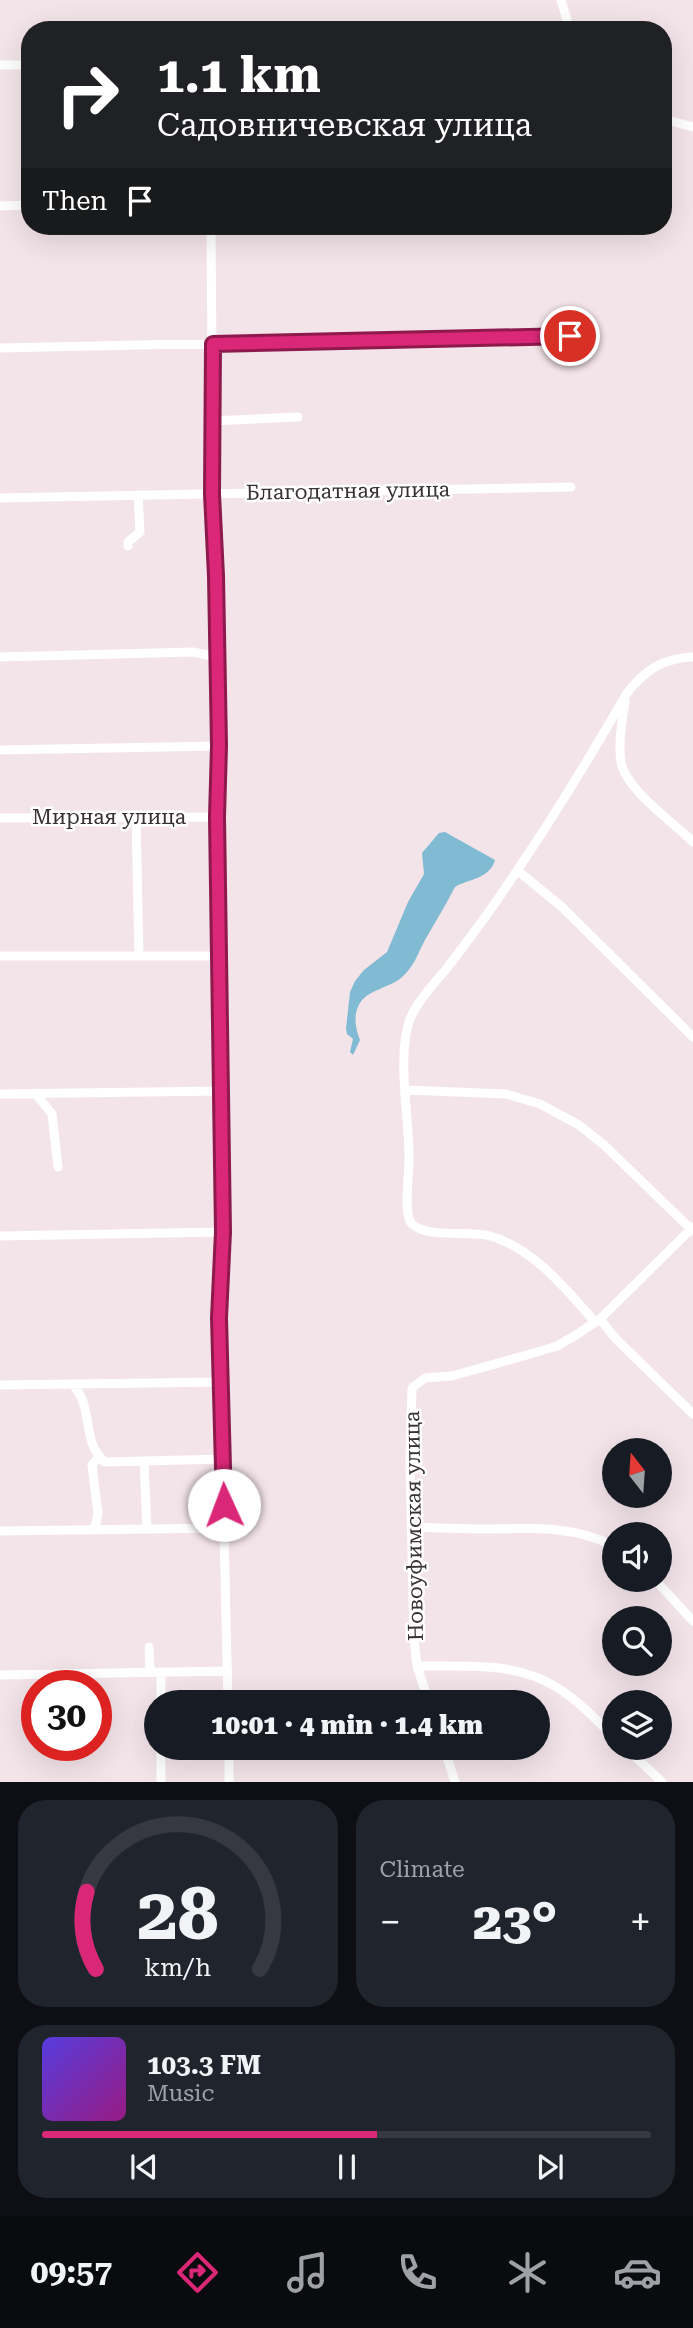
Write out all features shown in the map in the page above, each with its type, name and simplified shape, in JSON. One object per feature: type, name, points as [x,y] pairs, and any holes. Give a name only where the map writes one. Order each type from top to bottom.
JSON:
[{"type":"street","points":[[561,0],[567,21]]},
{"type":"street","points":[[0,65],[21,65]]},
{"type":"street","points":[[672,121],[693,127]]},
{"type":"street","points":[[0,206],[21,205]]},
{"type":"street","points":[[211,235],[212,494],[219,746],[217,817],[223,1232],[219,1318],[228,1690]]},
{"type":"street","points":[[0,348],[570,336]]},
{"type":"street","points":[[213,421],[298,417]]},
{"type":"street","name":"Благодатная улица","points":[[0,498],[570,487]]},
{"type":"street","points":[[128,546],[128,542],[140,531],[138,495]]},
{"type":"street","points":[[0,657],[193,652],[216,657]]},
{"type":"street","points":[[693,657],[673,657],[648,672],[627,693],[518,871],[419,1002],[410,1020],[405,1047],[405,1110],[410,1158],[407,1214],[411,1223],[423,1230],[489,1236],[514,1246],[552,1276],[693,1414]]},
{"type":"street","points":[[627,693],[620,743],[624,771],[639,792],[693,842]]},
{"type":"street","points":[[0,750],[219,746]]},
{"type":"street","points":[[136,817],[139,956]]},
{"type":"street","name":"Мирная улица","points":[[0,818],[217,817]]},
{"type":"street","points":[[518,871],[562,907],[693,1037]]},
{"type":"street","points":[[0,956],[219,956]]},
{"type":"street","points":[[406,1090],[506,1094],[540,1104],[579,1125],[692,1229]]},
{"type":"street","points":[[0,1094],[221,1091]]},
{"type":"street","points":[[34,1093],[52,1114],[58,1167]]},
{"type":"street","name":"Новоуфимская улица","points":[[425,1690],[417,1666],[414,1639],[410,1462],[412,1388],[425,1378],[452,1376],[557,1346],[597,1320],[692,1229]]},
{"type":"street","points":[[0,1236],[223,1232]]},
{"type":"street","points":[[0,1385],[221,1382]]},
{"type":"street","points":[[73,1384],[82,1398],[90,1441],[105,1462],[223,1459]]},
{"type":"street","points":[[91,1530],[95,1527],[98,1514],[92,1465],[99,1457]]},
{"type":"street","points":[[144,1461],[147,1529]]},
{"type":"street","points":[[412,1527],[530,1527],[571,1530],[602,1540]]},
{"type":"street","points":[[0,1531],[225,1528]]},
{"type":"street","points":[[666,1592],[693,1621]]},
{"type":"street","points":[[149,1647],[150,1672]]},
{"type":"street","points":[[417,1666],[498,1667],[536,1676],[575,1700],[602,1726]]},
{"type":"street","points":[[0,1675],[228,1671]]},
{"type":"street","points":[[161,1672],[161,1690]]},
{"type":"street","points":[[161,1760],[161,1782]]},
{"type":"street","points":[[229,1760],[229,1782]]},
{"type":"street","points":[[448,1760],[455,1782]]},
{"type":"street","points":[[639,1760],[662,1782]]},
{"type":"water","points":[[445,832],[495,860],[484,875],[455,887],[406,973],[360,1003],[356,1021],[360,1040],[353,1055],[350,1052],[353,1039],[346,1029],[350,992],[364,970],[387,952],[408,902],[424,874],[422,853],[439,833]]},
{"type":"route","points":[[224,1505],[219,1318],[223,1232],[217,817],[219,746],[212,494],[213,344],[570,336]]}]
